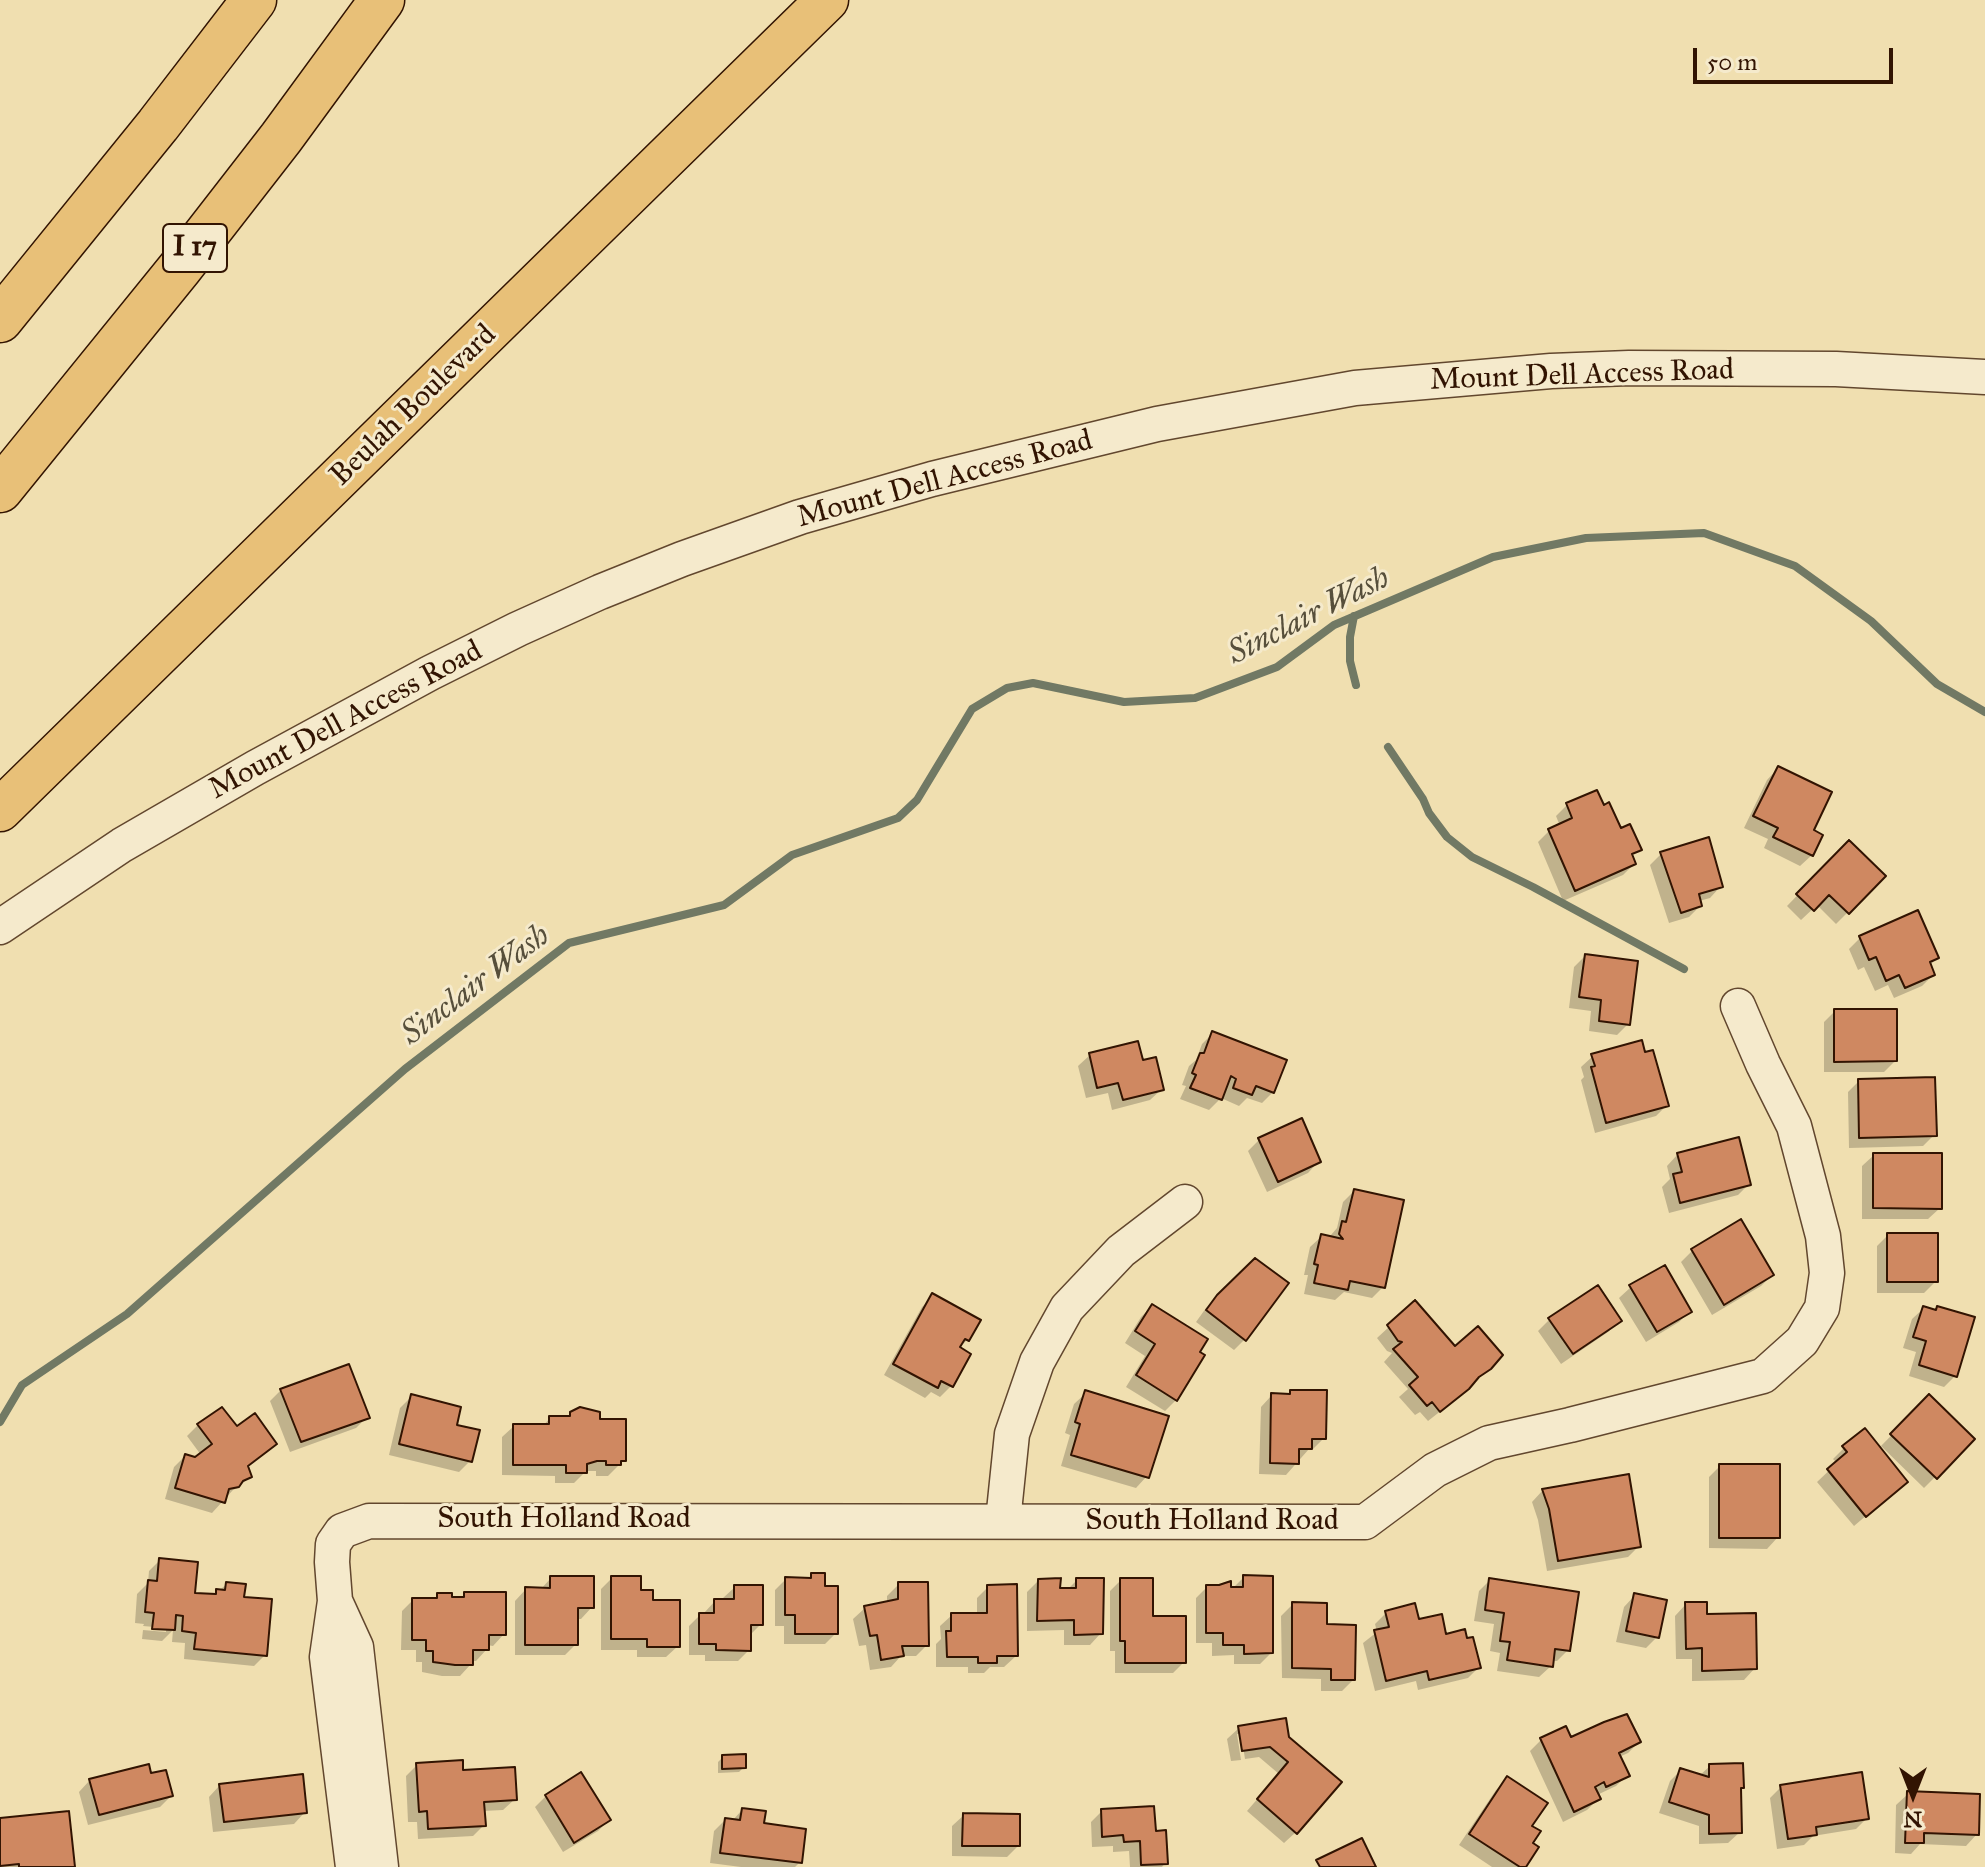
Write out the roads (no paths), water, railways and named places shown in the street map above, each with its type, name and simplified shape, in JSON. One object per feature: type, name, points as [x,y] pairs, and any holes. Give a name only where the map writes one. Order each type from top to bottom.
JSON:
[{"type":"highway","points":[[0,320],[158,125],[254,0]]},
{"type":"highway","name":"I 17","points":[[0,490],[161,292],[281,138],[382,0]]},
{"type":"main road","name":"Beulah Boulevard","points":[[0,810],[827,0]]},
{"type":"street","name":"Mount Dell Access Road","points":[[0,927],[122,845],[255,768],[518,629],[682,559],[800,517],[932,479],[1157,424],[1355,388],[1551,371],[1629,368],[1836,369],[1985,377]]},
{"type":"street","name":"South Holland Road","points":[[353,1867],[327,1657],[335,1601],[333,1544],[342,1531],[369,1521],[1365,1522],[1435,1470],[1489,1443],[1763,1376],[1802,1341],[1822,1308],[1827,1273],[1823,1236],[1794,1126],[1738,1006]]},
{"type":"street","points":[[1003,1521],[1012,1434],[1037,1362],[1067,1308],[1121,1251],[1185,1202]]},
{"type":"street","name":"South Holland Road","points":[[335,1601],[356,1647],[381,1867]]},
{"type":"waterway","name":"Sinclair Wash","points":[[0,1422],[22,1385],[127,1314],[405,1069],[569,943],[724,905],[792,855],[898,818],[917,800],[972,709],[1007,688],[1033,683],[1124,702],[1195,698],[1277,667],[1334,625],[1493,557],[1586,538],[1704,533],[1795,566],[1871,621],[1937,684],[1985,712]]},
{"type":"waterway","points":[[1354,616],[1350,661],[1356,685]]},
{"type":"waterway","points":[[1388,747],[1447,837],[1472,857],[1684,969]]}]
